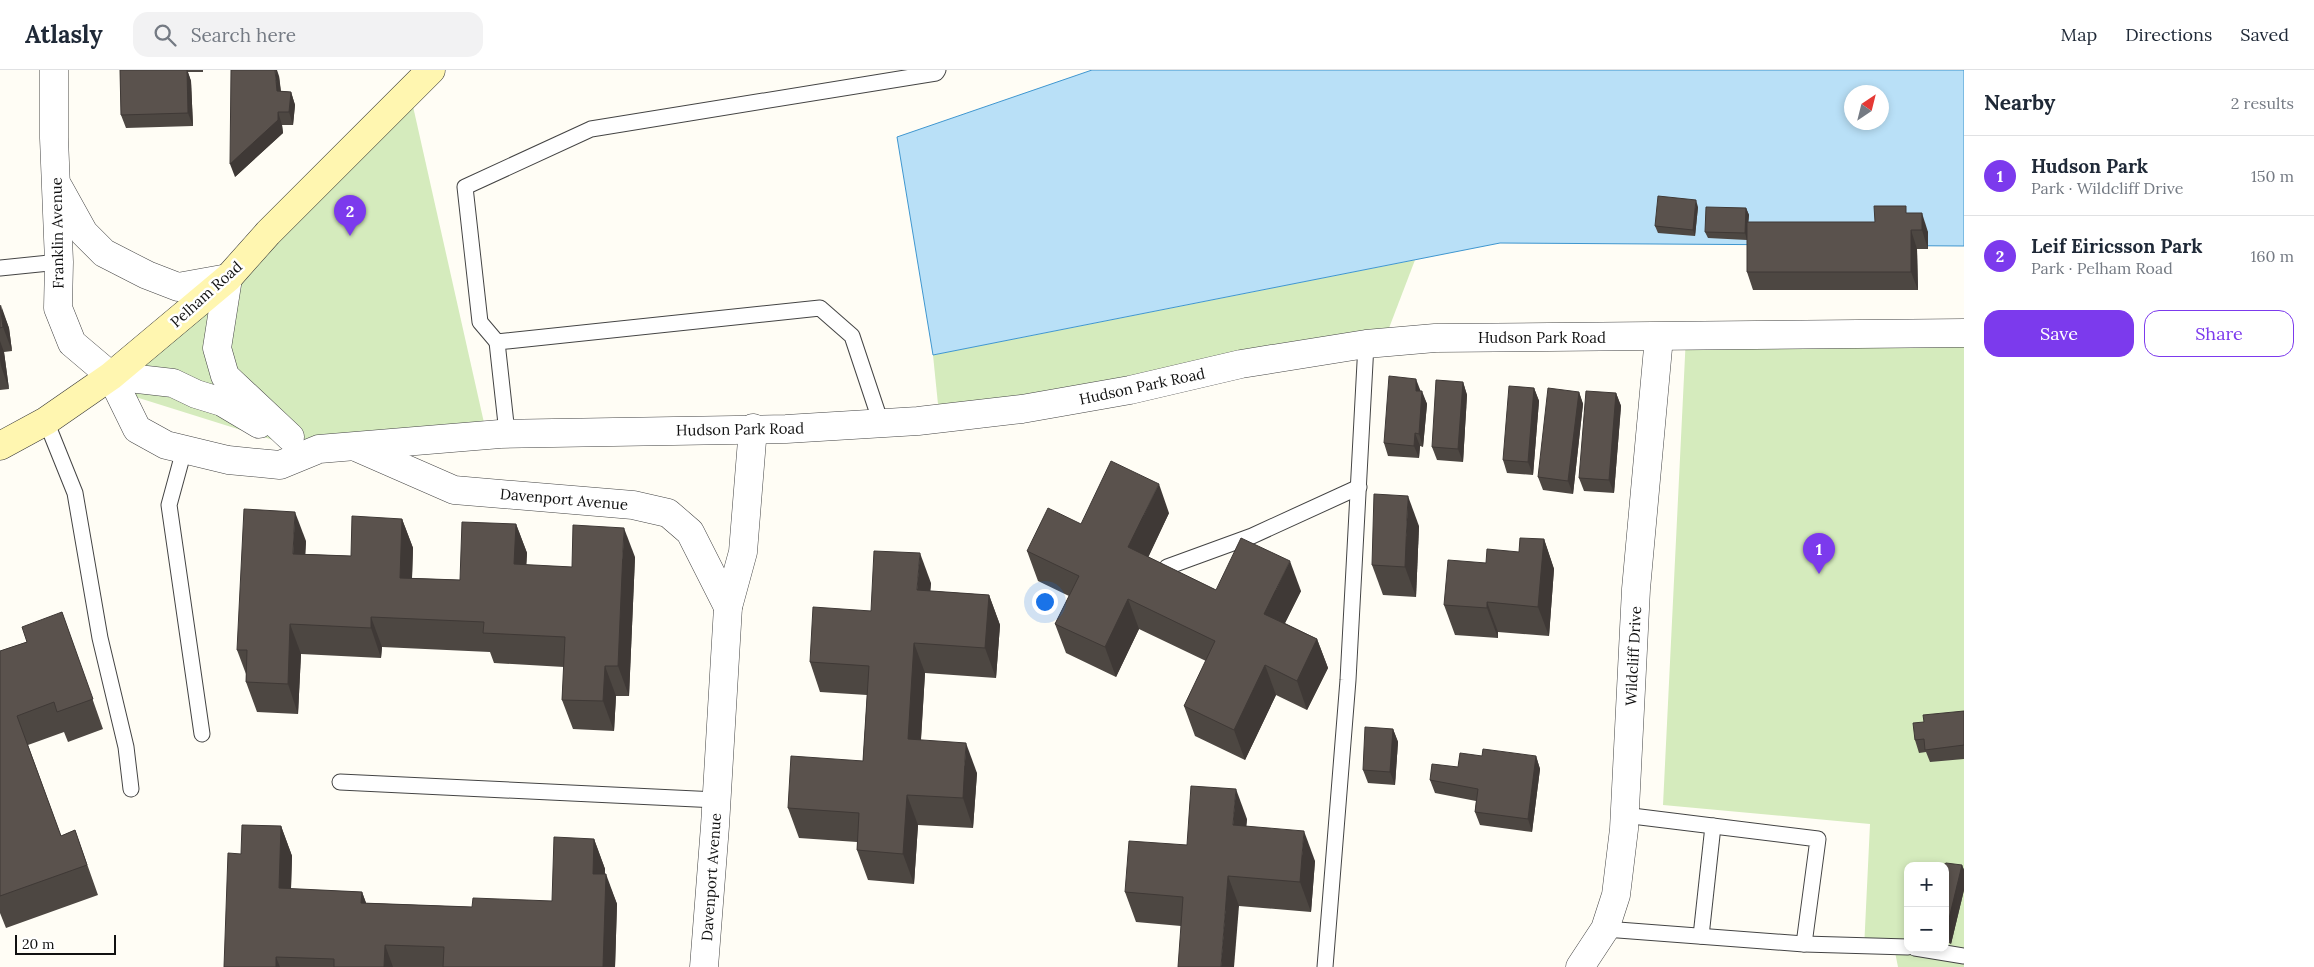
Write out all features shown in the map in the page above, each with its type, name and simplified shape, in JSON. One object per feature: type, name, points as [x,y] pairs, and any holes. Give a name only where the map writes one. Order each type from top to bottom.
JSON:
[{"type":"main road","name":"Pelham Road","points":[[0,446],[46,421],[111,376],[228,278],[268,233],[431,70]]},
{"type":"street","name":"Franklin Avenue","points":[[54,70],[59,262],[58,308],[72,343],[111,376]]},
{"type":"street","points":[[56,183],[84,233],[104,253],[147,275],[178,287],[228,278],[217,348],[225,376],[290,437]]},
{"type":"street","name":"Hudson Park Road","points":[[111,376],[137,429],[166,445],[228,460],[280,465],[319,449],[507,433],[786,429],[881,424],[1022,409],[1130,390],[1240,364],[1366,344],[1435,338],[1964,333]]},
{"type":"street","name":"Wildcliff Drive","points":[[1580,967],[1605,929],[1616,895],[1624,815],[1636,589],[1659,337]]},
{"type":"street","name":"Hudson Park Road","points":[[111,376],[173,383],[196,394],[222,402],[245,417],[319,449]]},
{"type":"street","name":"Davenport Avenue","points":[[704,967],[717,800],[728,607],[743,552],[753,428]]},
{"type":"street","name":"Davenport Avenue","points":[[355,446],[454,490],[633,504],[668,513],[690,532],[728,607]]},
{"type":"lane","points":[[507,433],[497,342],[480,322],[465,187],[591,129],[936,73],[938,70]]},
{"type":"lane","points":[[0,268],[59,262]]},
{"type":"lane","points":[[497,342],[820,308],[852,336],[881,424]]},
{"type":"lane","points":[[1326,967],[1348,680],[1366,344]]},
{"type":"lane","points":[[46,421],[75,493],[100,638],[126,747],[131,789]]},
{"type":"lane","points":[[184,450],[169,505],[202,734]]},
{"type":"lane","points":[[1167,567],[1252,536],[1358,487]]},
{"type":"lane","points":[[340,782],[717,800]]},
{"type":"lane","points":[[1624,815],[1818,839],[1804,944]]},
{"type":"lane","points":[[1701,936],[1713,826]]},
{"type":"lane","points":[[1605,929],[1804,944],[1904,947]]},
{"type":"lane","points":[[1940,952],[1964,956]]},
{"type":"green space","points":[[408,84],[489,445],[321,455],[107,388]]},
{"type":"green space","points":[[1415,260],[1381,349],[940,424],[933,355]]},
{"type":"green space","points":[[1686,336],[1964,342],[1964,967],[1898,967],[1895,952],[1864,949],[1870,824],[1663,805]]},
{"type":"water","points":[[1092,70],[1964,70],[1964,246],[1500,243],[933,355],[897,137]]},
{"type":"building","points":[[120,70],[187,70],[188,113],[121,115]]},
{"type":"building","points":[[231,70],[275,70],[277,91],[291,92],[289,112],[278,112],[278,120],[230,164]]},
{"type":"building","points":[[1658,196],[1696,200],[1693,230],[1655,226]]},
{"type":"building","points":[[1874,206],[1906,206],[1906,213],[1922,213],[1922,230],[1911,230],[1911,272],[1747,272],[1747,222],[1875,222]]},
{"type":"building","points":[[1706,207],[1746,208],[1745,233],[1705,232]]},
{"type":"building","points":[[0,305],[3,327],[0,328]]},
{"type":"building","points":[[1389,376],[1416,379],[1416,391],[1422,391],[1419,434],[1415,433],[1414,446],[1384,443]]},
{"type":"building","points":[[1436,380],[1463,382],[1458,449],[1432,447]]},
{"type":"building","points":[[1509,386],[1534,388],[1528,462],[1503,460]]},
{"type":"building","points":[[1548,388],[1579,392],[1568,481],[1538,477]]},
{"type":"building","points":[[1586,391],[1616,393],[1609,480],[1579,478]]},
{"type":"building","points":[[1111,461],[1159,484],[1128,547],[1216,590],[1241,538],[1290,561],[1264,614],[1317,639],[1297,681],[1265,665],[1234,730],[1184,706],[1215,641],[1128,599],[1105,647],[1055,624],[1079,576],[1027,551],[1048,508],[1081,524]]},
{"type":"building","points":[[1374,494],[1408,496],[1405,567],[1372,565]]},
{"type":"building","points":[[244,509],[295,512],[293,554],[351,556],[352,516],[402,519],[400,578],[460,580],[462,522],[516,524],[514,564],[572,567],[573,525],[624,528],[618,666],[605,666],[603,701],[562,700],[565,637],[483,633],[484,622],[371,617],[371,628],[290,624],[288,684],[246,682],[247,650],[237,650]]},
{"type":"building","points":[[1520,538],[1544,539],[1538,607],[1487,602],[1487,608],[1444,605],[1448,560],[1486,563],[1487,549],[1519,552]]},
{"type":"building","points":[[874,551],[920,553],[917,590],[989,595],[985,648],[914,643],[908,739],[966,743],[963,798],[907,795],[903,854],[857,850],[859,813],[788,808],[791,756],[863,761],[869,666],[810,662],[813,607],[871,611]]},
{"type":"building","points":[[62,612],[93,699],[57,712],[54,702],[17,716],[61,836],[75,830],[87,865],[0,896],[0,651],[27,642],[22,627]]},
{"type":"building","points":[[1964,711],[1964,745],[1925,750],[1924,739],[1915,740],[1913,723],[1924,722],[1923,715]]},
{"type":"building","points":[[1365,727],[1393,729],[1390,772],[1363,770]]},
{"type":"building","points":[[1483,749],[1536,756],[1528,819],[1475,812],[1478,789],[1430,780],[1432,764],[1458,767],[1460,753],[1482,756]]},
{"type":"building","points":[[1191,786],[1236,789],[1233,825],[1304,831],[1300,882],[1228,876],[1221,967],[1178,967],[1183,897],[1125,892],[1129,841],[1187,845]]},
{"type":"building","points":[[242,825],[281,826],[279,888],[362,892],[361,903],[472,907],[473,898],[552,901],[554,837],[594,839],[593,874],[606,874],[603,967],[443,967],[444,947],[385,945],[384,967],[334,967],[334,959],[276,957],[276,967],[224,967],[228,853],[241,854]]},
{"type":"building","points":[[1949,863],[1962,865],[1949,919]]},
{"type":"place","name":"Leif Eiricsson Park","points":[[350,236]]},
{"type":"place","name":"Hudson Park","points":[[1819,574]]}]
